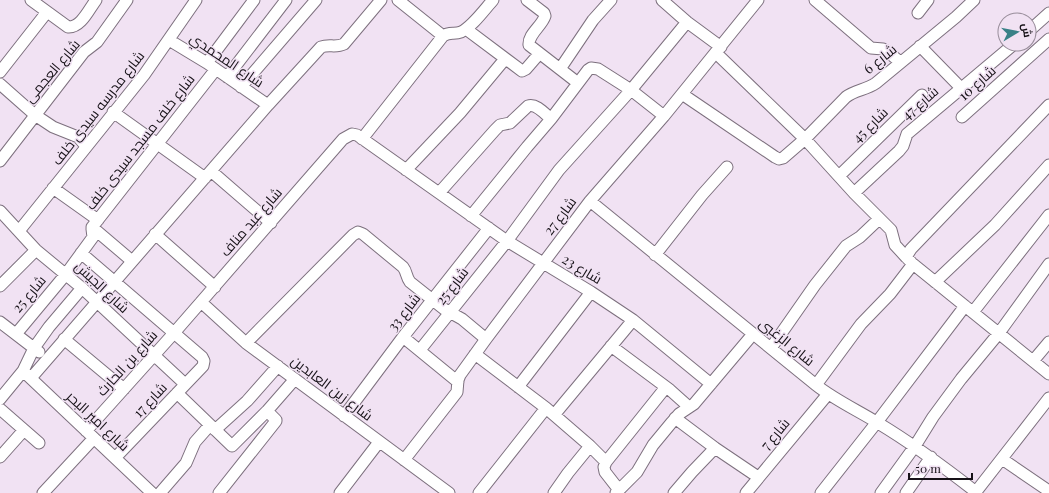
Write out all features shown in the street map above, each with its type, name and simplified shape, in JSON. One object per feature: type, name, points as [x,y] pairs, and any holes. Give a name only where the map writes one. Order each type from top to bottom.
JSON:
[{"type":"street","points":[[31,0],[68,27],[75,27],[96,0]]},
{"type":"street","name":"شارع العجمى","points":[[0,160],[84,52],[97,42],[127,0]]},
{"type":"street","name":"شارع مدرسه سيدى خلف","points":[[19,231],[144,75],[196,0]]},
{"type":"street","name":"شارع خلف مسجد سيدى خلف","points":[[66,274],[94,237],[95,224],[158,144],[212,66],[254,0]]},
{"type":"street","points":[[227,77],[286,0]]},
{"type":"street","points":[[241,87],[316,0]]},
{"type":"street","points":[[0,399],[47,358],[97,303],[132,260],[268,105],[321,47],[328,45],[338,46],[344,44],[381,0]]},
{"type":"street","points":[[398,0],[443,36]]},
{"type":"street","points":[[362,139],[443,36],[451,32],[460,33],[466,29],[493,0]]},
{"type":"street","points":[[529,0],[544,13],[545,16],[529,42],[531,48],[578,83]]},
{"type":"street","points":[[560,69],[593,20],[611,0]]},
{"type":"street","points":[[662,0],[719,50],[805,139],[854,193],[891,230],[896,245],[909,261],[1049,374]]},
{"type":"street","name":"شارع 27","points":[[404,460],[458,392],[460,375],[590,201],[664,116],[758,0]]},
{"type":"street","points":[[815,0],[828,4],[871,48],[883,49],[900,62]]},
{"type":"street","points":[[918,13],[928,0]]},
{"type":"street","name":"شارع 6","points":[[682,94],[777,158],[783,158],[805,139],[846,97],[853,92],[872,86],[956,17],[974,0]]},
{"type":"street","points":[[0,72],[47,12]]},
{"type":"street","points":[[1037,24],[1049,13]]},
{"type":"street","name":"شارع 25","points":[[420,350],[507,241],[559,170],[631,90],[687,22]]},
{"type":"street","points":[[466,29],[505,59],[524,71],[539,54]]},
{"type":"street","name":"شارع 10","points":[[962,117],[1049,39]]},
{"type":"street","name":"شارع المحمدي","points":[[169,40],[212,66],[268,105]]},
{"type":"street","points":[[920,46],[961,88]]},
{"type":"street","name":"شارع 47","points":[[854,193],[901,149],[907,134],[1004,52]]},
{"type":"street","points":[[406,170],[460,113],[505,59]]},
{"type":"street","points":[[471,216],[526,146],[551,119],[588,70],[594,68],[631,90],[664,116]]},
{"type":"street","points":[[0,84],[35,115],[53,127],[78,137],[86,146]]},
{"type":"street","name":"شارع 45","points":[[839,176],[922,95]]},
{"type":"street","points":[[816,385],[861,324],[890,294],[909,261],[917,242],[1049,105]]},
{"type":"street","points":[[439,193],[500,125],[510,123],[528,106],[536,106],[551,119]]},
{"type":"street","points":[[113,112],[158,144],[208,175],[271,223]]},
{"type":"street","name":"شارع 23","points":[[352,134],[362,139],[507,241],[591,292],[633,320],[711,384]]},
{"type":"street","name":"شارع عبد مناف","points":[[174,333],[343,139],[352,134]]},
{"type":"street","points":[[935,282],[995,225],[1049,165]]},
{"type":"street","points":[[655,255],[702,195],[727,167]]},
{"type":"street","points":[[53,188],[95,224],[132,260]]},
{"type":"street","name":"شارع الزغبى","points":[[590,201],[816,385],[828,394],[915,446],[976,492]]},
{"type":"street","name":"شارع الجيش","points":[[0,211],[36,250],[82,288],[185,384]]},
{"type":"street","points":[[821,493],[969,309],[1049,215]]},
{"type":"street","points":[[771,348],[815,285],[846,246],[860,237],[879,219]]},
{"type":"street","name":"شارع 33","points":[[344,416],[403,337],[489,228]]},
{"type":"street","points":[[246,343],[356,232],[363,234],[403,267],[406,272],[406,278],[410,282],[450,313],[462,319],[486,339]]},
{"type":"street","points":[[155,234],[215,287]]},
{"type":"street","points":[[0,286],[36,250]]},
{"type":"street","points":[[81,253],[174,333]]},
{"type":"street","points":[[884,492],[933,417],[961,379],[999,333],[1049,264]]},
{"type":"street","name":"شارع 25","points":[[16,334],[66,274]]},
{"type":"street","points":[[27,375],[34,348],[49,327],[82,288]]},
{"type":"street","points":[[518,387],[591,292]]},
{"type":"street","name":"شارع زين العابدين","points":[[201,302],[246,343],[449,493]]},
{"type":"street","points":[[479,493],[633,320]]},
{"type":"street","points":[[0,322],[47,358]]},
{"type":"street","name":"شارع بن الحارث","points":[[43,493],[90,435],[124,389],[174,333]]},
{"type":"street","name":"شارع 17","points":[[115,458],[203,366],[204,361],[202,357],[174,333]]},
{"type":"street","points":[[666,387],[606,462],[604,467],[606,472],[618,491],[637,472],[653,445],[675,418],[694,404],[753,334]]},
{"type":"street","points":[[403,337],[458,382]]},
{"type":"street","points":[[64,339],[124,389]]},
{"type":"street","points":[[1033,361],[1049,342]]},
{"type":"street","points":[[611,346],[666,387],[689,407]]},
{"type":"street","points":[[475,354],[550,412],[590,446],[606,462]]},
{"type":"street","points":[[160,493],[186,463],[195,442],[247,400],[278,366]]},
{"type":"street","name":"شارع امير البحر","points":[[27,375],[152,493]]},
{"type":"street","points":[[177,393],[232,446],[267,411],[295,379]]},
{"type":"street","name":"شارع 7","points":[[746,493],[828,394]]},
{"type":"street","points":[[976,492],[1049,398]]},
{"type":"street","points":[[0,409],[39,443]]},
{"type":"street","points":[[220,493],[276,422],[276,420],[267,411]]},
{"type":"street","points":[[675,418],[715,448],[758,477]]},
{"type":"street","points":[[0,457],[24,430]]},
{"type":"street","points":[[340,493],[379,442]]},
{"type":"street","points":[[554,493],[590,446]]},
{"type":"street","points":[[674,493],[715,448]]},
{"type":"street","points":[[906,493],[931,457]]},
{"type":"street","points":[[1002,459],[1046,489]]}]
